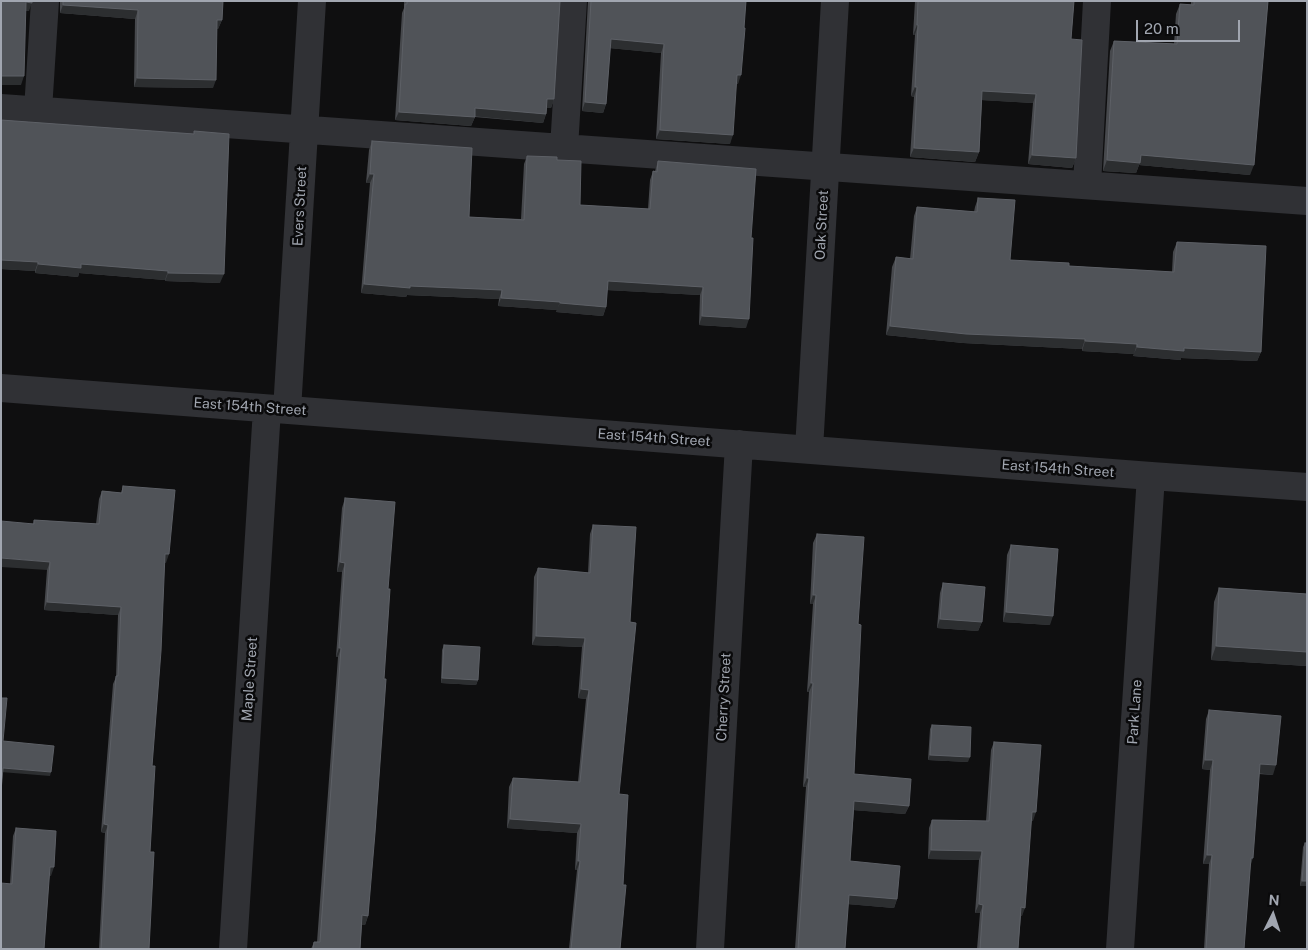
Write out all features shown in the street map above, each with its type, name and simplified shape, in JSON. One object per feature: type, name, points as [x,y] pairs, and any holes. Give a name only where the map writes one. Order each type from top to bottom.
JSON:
[{"type":"street","points":[[38,110],[45,1]]},
{"type":"street","name":"Evers Street","points":[[277,409],[304,129],[312,1]]},
{"type":"street","points":[[564,148],[573,1]]},
{"type":"street","name":"Oak Street","points":[[809,449],[835,1]]},
{"type":"street","points":[[1087,185],[1097,1]]},
{"type":"street","points":[[1,108],[1307,201]]},
{"type":"street","name":"East 154th Street","points":[[1,388],[1307,487]]},
{"type":"street","name":"Maple Street","points":[[233,949],[277,409]]},
{"type":"street","name":"Cherry Street","points":[[710,949],[739,444]]},
{"type":"street","name":"Park Lane","points":[[1120,949],[1151,476]]},
{"type":"building","points":[[1,1],[32,1],[32,3],[26,2],[24,76],[1,76]]},
{"type":"building","points":[[63,1],[223,1],[222,20],[217,20],[216,80],[137,78],[138,10],[63,5]]},
{"type":"building","points":[[407,1],[560,1],[554,99],[547,99],[546,114],[475,108],[475,117],[399,112],[405,4],[407,4]]},
{"type":"building","points":[[591,1],[746,1],[741,75],[737,75],[733,135],[660,130],[664,44],[611,39],[606,104],[585,102]]},
{"type":"building","points":[[918,1],[1074,1],[1071,39],[1082,40],[1076,158],[1032,155],[1036,94],[982,91],[979,152],[914,148]]},
{"type":"building","points":[[1194,1],[1268,1],[1254,165],[1141,155],[1140,163],[1107,160],[1114,41],[1177,44],[1180,4],[1194,5]]},
{"type":"building","points":[[1,120],[194,134],[194,131],[229,134],[224,274],[168,273],[168,271],[81,264],[81,268],[38,264],[38,262],[1,260]]},
{"type":"building","points":[[372,141],[472,148],[469,217],[524,220],[527,156],[557,157],[557,160],[581,161],[580,205],[650,209],[653,171],[657,172],[658,161],[756,169],[751,238],[753,238],[749,319],[702,316],[703,287],[608,281],[606,307],[501,298],[502,290],[410,286],[410,288],[364,284],[374,174],[370,174]]},
{"type":"building","points":[[978,198],[1015,200],[1010,260],[1069,263],[1069,266],[1174,272],[1177,242],[1266,246],[1261,352],[1184,348],[1184,351],[1137,347],[1137,344],[1085,341],[1085,339],[966,334],[890,326],[896,257],[913,259],[917,207],[977,212]]},
{"type":"building","points":[[123,486],[175,490],[169,554],[165,554],[161,651],[152,766],[155,766],[150,852],[154,852],[149,949],[101,949],[108,825],[104,824],[116,676],[118,676],[121,607],[47,602],[50,562],[1,558],[1,521],[34,524],[34,520],[99,524],[102,491],[122,493]]},
{"type":"building","points":[[345,498],[395,502],[388,589],[390,589],[384,679],[386,679],[368,916],[362,915],[360,949],[313,949],[314,942],[320,942],[341,648],[339,648],[345,563],[340,562]]},
{"type":"building","points":[[593,525],[636,527],[630,622],[636,623],[619,794],[628,795],[623,885],[626,885],[620,949],[571,949],[580,861],[578,861],[581,824],[510,819],[513,778],[580,782],[589,690],[581,689],[585,638],[536,636],[538,568],[590,573]]},
{"type":"building","points":[[817,534],[864,537],[858,624],[861,625],[854,774],[911,779],[909,806],[854,801],[850,861],[900,866],[897,899],[849,895],[845,949],[798,949],[809,778],[807,778],[813,683],[811,683],[816,595],[813,595]]},
{"type":"building","points":[[1011,545],[1058,549],[1053,616],[1006,612]]},
{"type":"building","points":[[943,583],[985,587],[982,622],[940,619]]},
{"type":"building","points":[[1219,588],[1307,594],[1307,652],[1216,646]]},
{"type":"building","points":[[444,645],[480,647],[478,680],[442,678]]},
{"type":"building","points":[[1,698],[7,698],[3,741],[54,746],[51,772],[3,768],[1,791]]},
{"type":"building","points":[[1209,710],[1281,716],[1276,765],[1260,764],[1244,949],[1206,949],[1212,855],[1207,855],[1213,760],[1205,760]]},
{"type":"building","points":[[932,725],[971,727],[970,757],[930,755]]},
{"type":"building","points":[[994,742],[1041,745],[1036,812],[1032,812],[1025,908],[1021,907],[1018,949],[980,949],[983,905],[979,904],[982,851],[931,850],[932,820],[989,821]]},
{"type":"building","points":[[16,828],[56,831],[54,867],[50,867],[44,949],[1,949],[1,883],[12,884]]},
{"type":"building","points":[[1305,843],[1307,843],[1307,881],[1302,881]]}]
